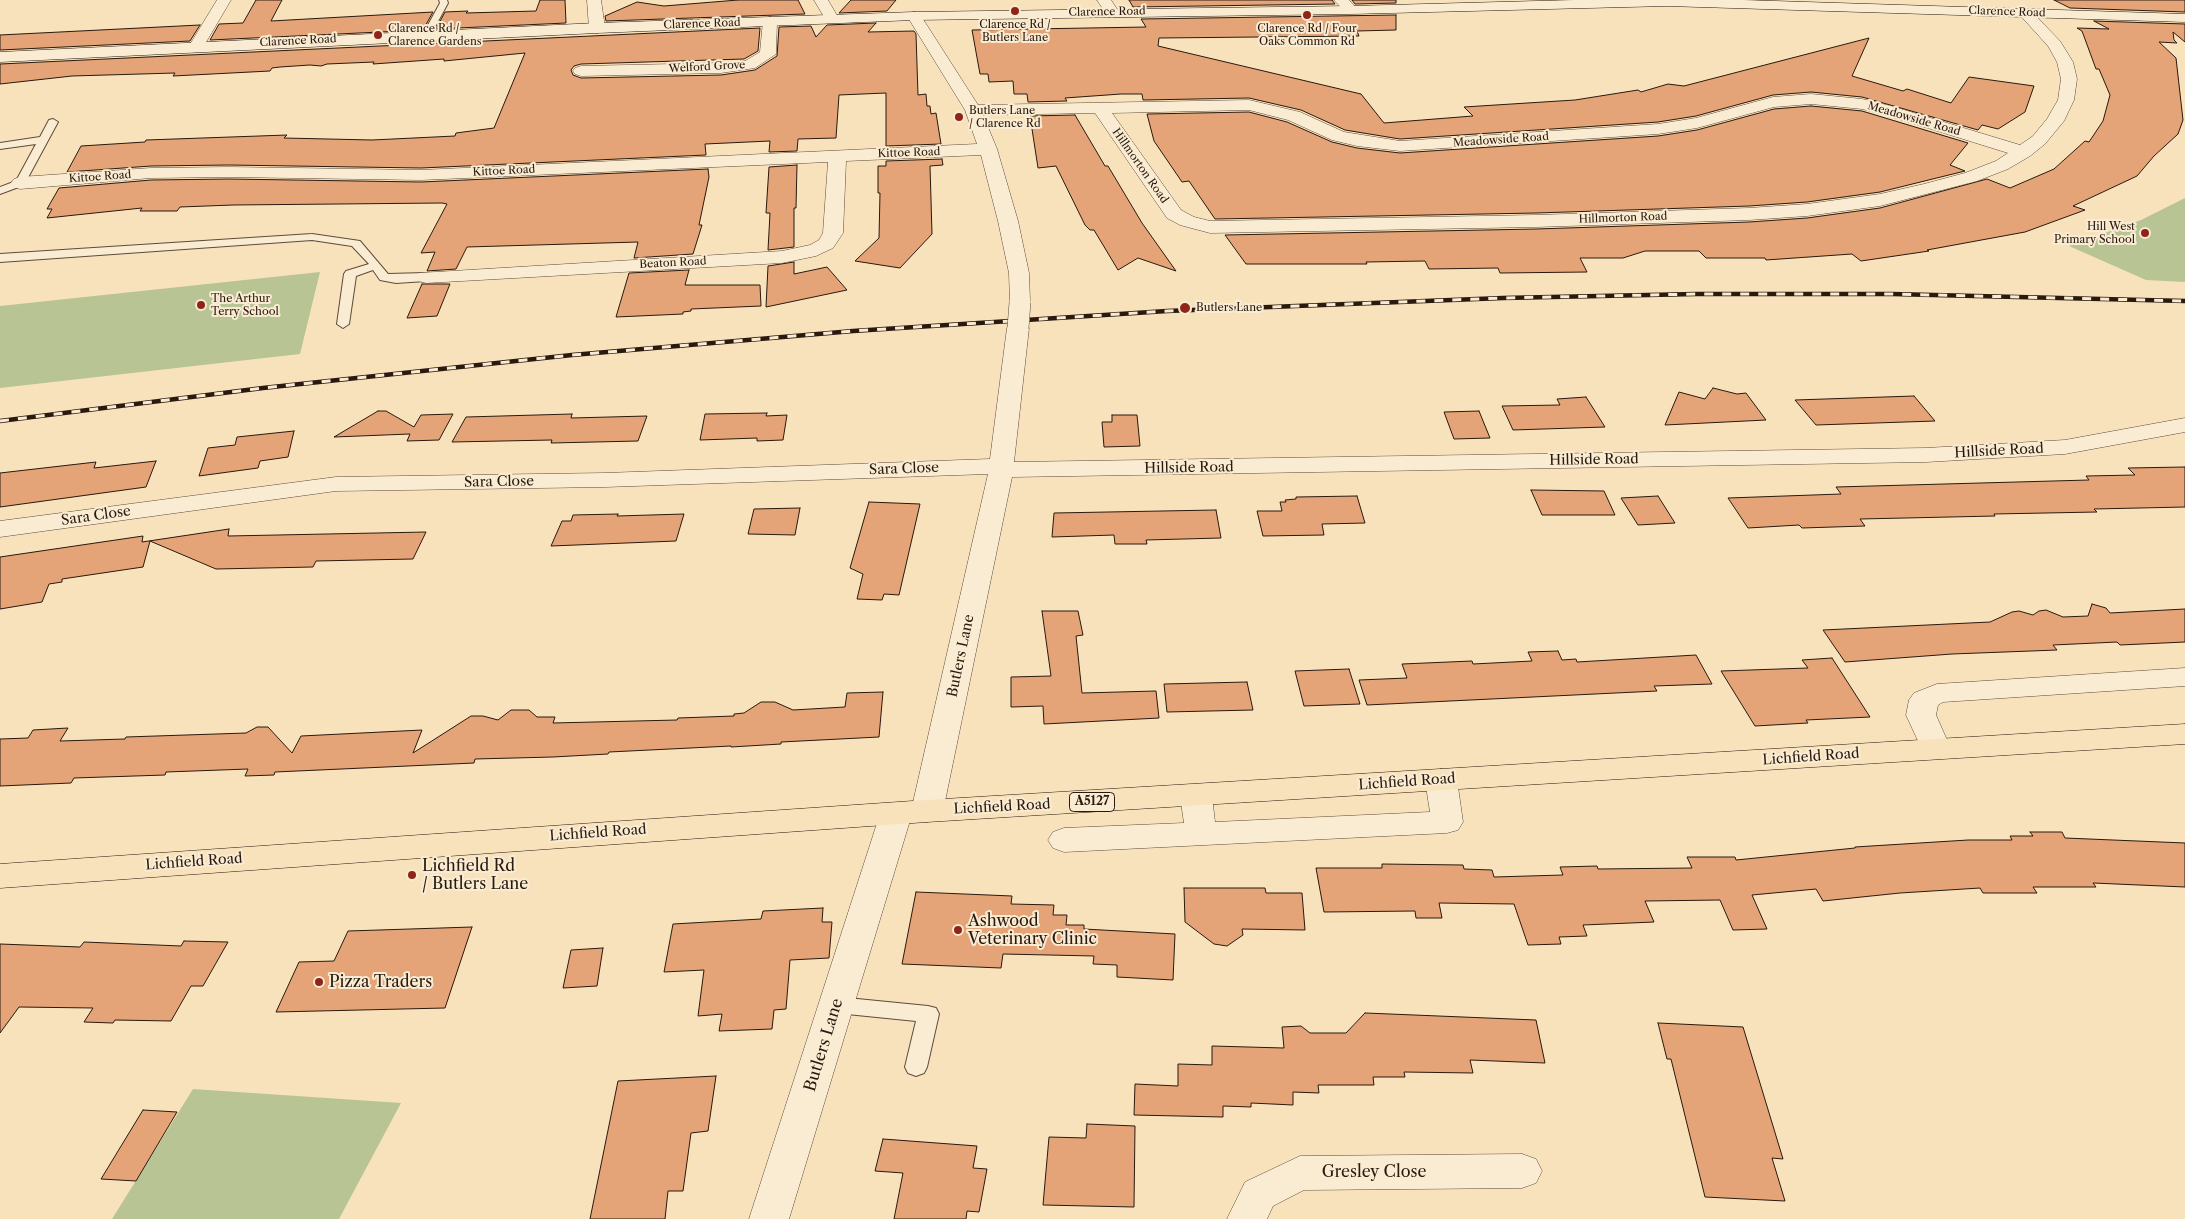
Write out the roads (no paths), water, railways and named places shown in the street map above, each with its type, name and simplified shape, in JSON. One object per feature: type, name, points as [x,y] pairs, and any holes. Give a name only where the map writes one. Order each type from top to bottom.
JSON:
[{"type":"main road","name":"Lichfield Road","points":[[0,876],[912,812],[2185,734]]},
{"type":"street","points":[[197,46],[224,0]]},
{"type":"street","points":[[594,0],[597,28]]},
{"type":"street","points":[[821,0],[832,20]]},
{"type":"street","name":"Clarence Road","points":[[0,57],[197,46],[597,28],[832,20],[1108,6],[1667,2],[2185,18]]},
{"type":"street","name":"Hillmorton Road","points":[[1100,108],[1174,214],[1196,224],[1225,228],[1720,215],[1807,210],[1880,200],[1928,189],[1994,168],[2024,152],[2038,140],[2055,121],[2066,100],[2069,79],[2065,62],[2055,44],[2025,13]]},
{"type":"street","name":"Butlers Lane","points":[[769,1219],[837,1005],[912,812],[1001,468],[1018,328],[1020,302],[1019,272],[1008,220],[988,149],[973,110],[914,16]]},
{"type":"street","name":"Welford Grove","points":[[581,71],[606,76],[749,65],[768,54],[770,21]]},
{"type":"street","name":"Meadowside Road","points":[[973,110],[1249,105],[1294,116],[1344,138],[1378,145],[1400,146],[1658,129],[1697,123],[1781,100],[1831,100],[1891,110],[2024,152]]},
{"type":"street","name":"Kittoe Road","points":[[20,183],[151,173],[229,172],[405,175],[988,149]]},
{"type":"street","name":"Beaton Road","points":[[426,277],[782,257],[816,250],[826,244],[834,233],[833,204],[838,156]]},
{"type":"street","name":"Hillside Road","points":[[1001,468],[1396,466],[1739,457],[1926,455],[2065,447],[2185,425]]},
{"type":"street","name":"Sara Close","points":[[0,529],[336,484],[605,480],[1001,468]]},
{"type":"street","points":[[1936,749],[1921,715],[1924,700],[1937,693],[2185,677]]},
{"type":"street","points":[[1064,840],[1447,822],[1441,780]]},
{"type":"street","points":[[1196,796],[1201,834]]},
{"type":"street","name":"Gresley Close","points":[[1247,1219],[1259,1194],[1300,1173],[1522,1171]]},
{"type":"lane","points":[[426,36],[444,2],[443,0]]},
{"type":"lane","points":[[0,191],[20,183],[53,122]]},
{"type":"lane","points":[[0,146],[43,140]]},
{"type":"lane","points":[[0,258],[312,237],[334,238],[356,243],[384,277],[396,279],[426,277]]},
{"type":"lane","points":[[343,324],[350,274],[376,265]]},
{"type":"lane","points":[[837,1005],[928,1014],[916,1067]]},
{"type":"railway","points":[[0,421],[263,388],[572,355],[853,331],[1167,311],[1503,298],[1696,294],[1892,294],[2185,301]]},
{"type":"place","name":"Clarence Rd / Butlers Lane","points":[[1015,11]]},
{"type":"place","name":"Clarence Rd / Four Oaks Common Rd","points":[[1307,15]]},
{"type":"place","name":"Clarence Rd / Clarence Gardens","points":[[378,35]]},
{"type":"place","name":"Butlers Lane / Clarence Rd","points":[[959,117]]},
{"type":"place","name":"Hill West Primary School","points":[[2145,233]]},
{"type":"place","name":"The Arthur Terry School","points":[[201,305]]},
{"type":"place","name":"Butlers Lane","points":[[1185,308]]},
{"type":"place","name":"Lichfield Rd / Butlers Lane","points":[[412,875]]},
{"type":"place","name":"Ashwood Veterinary Clinic","points":[[958,930]]},
{"type":"place","name":"Pizza Traders","points":[[319,982]]}]
